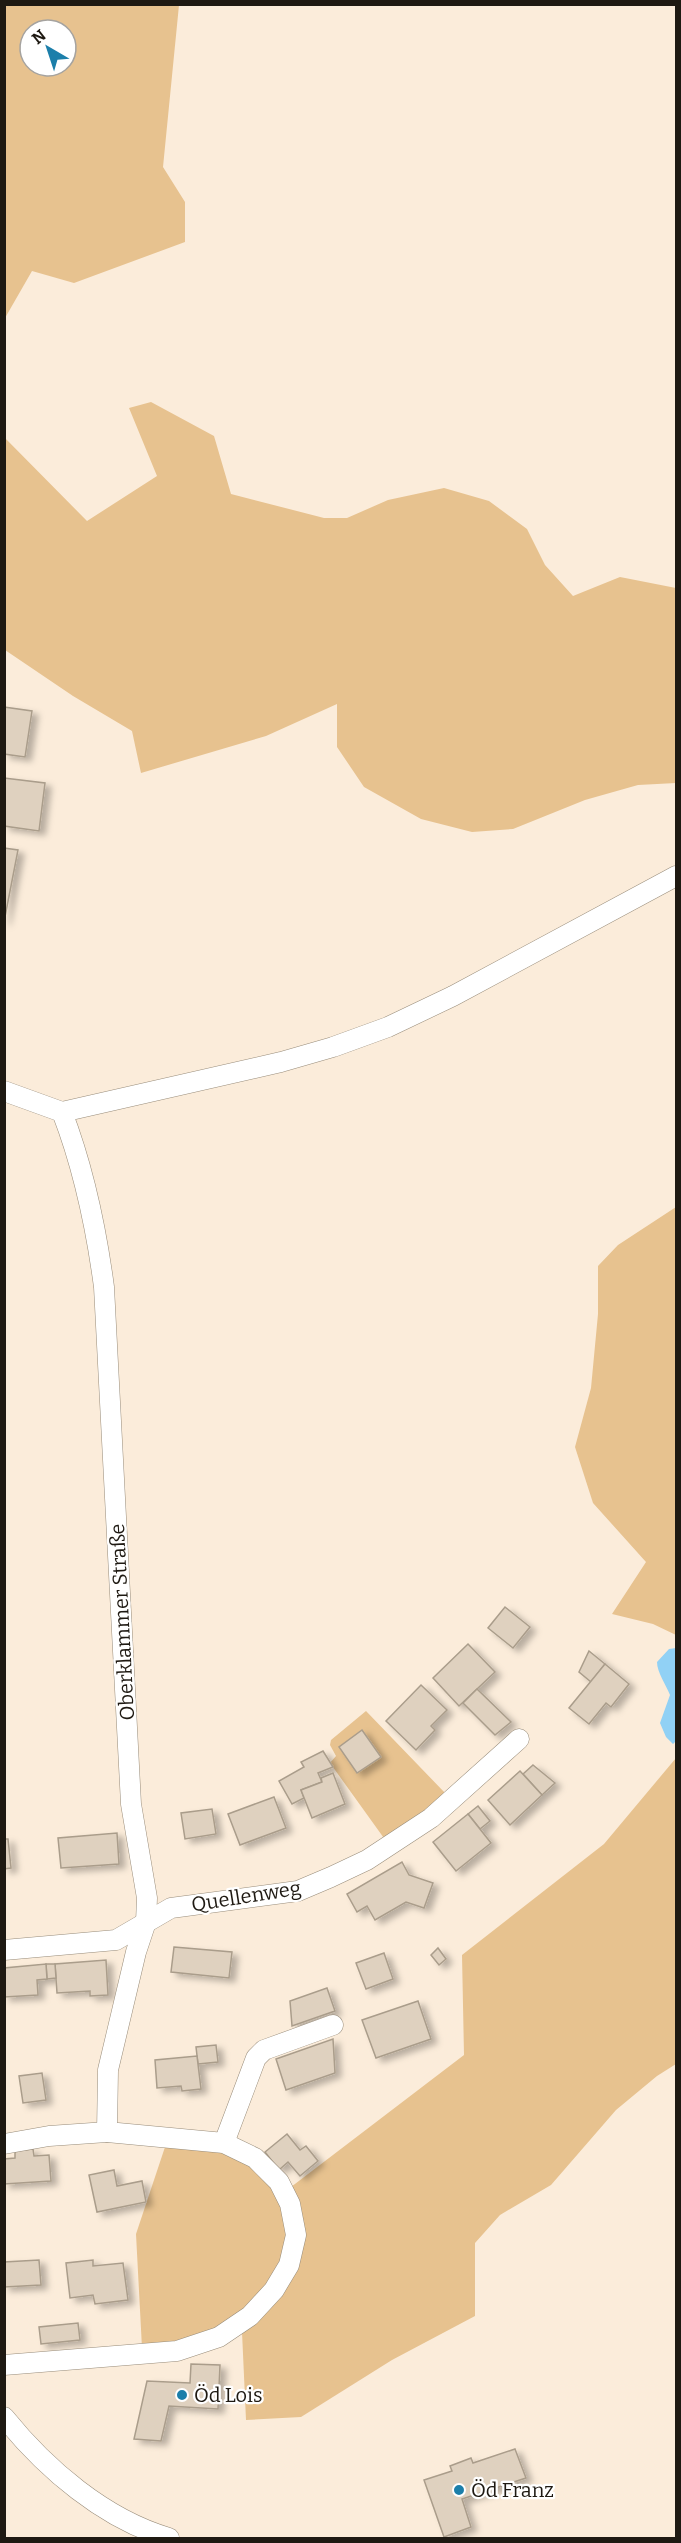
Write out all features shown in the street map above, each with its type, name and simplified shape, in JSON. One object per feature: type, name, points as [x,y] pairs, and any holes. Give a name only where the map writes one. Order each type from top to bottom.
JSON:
[{"type":"street","points":[[4,1091],[62,1112],[281,1062],[388,1027],[564,938],[676,876]]},
{"type":"street","name":"Oberklammer Straße","points":[[62,1112],[84,1178],[97,1233],[104,1287],[131,1804],[147,1898],[146,1922],[136,1952],[108,2070],[107,2132]]},
{"type":"street","name":"Quellenweg","points":[[4,1950],[116,1940],[171,1908],[298,1891],[367,1860],[430,1818],[519,1739]]},
{"type":"street","points":[[224,2143],[256,2058],[264,2050],[333,2025]]},
{"type":"street","points":[[4,2144],[49,2136],[107,2132],[224,2143],[255,2158],[279,2182],[290,2204],[296,2235],[288,2265],[274,2290],[250,2316],[219,2337],[177,2351],[4,2365]]},
{"type":"street","points":[[4,2417],[67,2482],[127,2521],[168,2538]]},
{"type":"shaded area","points":[[5,4],[179,5],[163,167],[185,202],[185,242],[74,283],[32,271],[5,318]]},
{"type":"shaded area","points":[[151,402],[214,436],[231,494],[324,518],[347,518],[388,500],[444,488],[489,501],[527,529],[545,565],[573,596],[620,577],[676,588],[676,783],[638,785],[585,800],[513,829],[472,832],[421,819],[364,787],[337,747],[337,704],[266,736],[141,773],[132,731],[73,696],[5,650],[4,437],[87,521],[157,476],[129,408]]},
{"type":"shaded area","points":[[676,1207],[676,1635],[653,1624],[612,1614],[646,1562],[593,1503],[575,1447],[591,1388],[598,1314],[598,1266],[618,1245]]},
{"type":"shaded area","points":[[366,1711],[446,1794],[386,1841],[330,1763],[336,1756],[330,1745],[331,1740]]},
{"type":"shaded area","points":[[676,1758],[676,2064],[657,2076],[616,2110],[551,2185],[500,2215],[475,2243],[475,2316],[392,2360],[301,2417],[246,2420],[242,2332],[286,2284],[291,2187],[464,2055],[462,1955],[604,1844]]},
{"type":"shaded area","points":[[166,2144],[207,2146],[228,2154],[259,2171],[271,2182],[281,2197],[287,2213],[288,2230],[286,2246],[274,2278],[264,2292],[240,2315],[200,2334],[142,2348],[136,2234]]},
{"type":"water","points":[[676,1648],[676,1741],[673,1744],[666,1737],[660,1723],[670,1695],[657,1662],[669,1649]]},
{"type":"building","points":[[4,707],[32,711],[25,757],[4,754]]},
{"type":"building","points":[[4,778],[45,783],[39,831],[4,826]]},
{"type":"building","points":[[4,848],[18,850],[4,922]]},
{"type":"building","points":[[505,1607],[530,1627],[513,1648],[488,1628]]},
{"type":"building","points":[[468,1644],[495,1672],[459,1706],[433,1678]]},
{"type":"building","points":[[589,1651],[605,1664],[591,1682],[579,1672]]},
{"type":"building","points":[[605,1664],[629,1684],[611,1707],[606,1703],[589,1724],[569,1708]]},
{"type":"building","points":[[421,1685],[447,1710],[431,1726],[435,1730],[416,1750],[386,1721]]},
{"type":"building","points":[[477,1689],[511,1722],[495,1735],[463,1703]]},
{"type":"building","points":[[362,1730],[381,1757],[357,1773],[339,1747]]},
{"type":"building","points":[[323,1751],[333,1767],[318,1773],[322,1782],[301,1790],[304,1798],[292,1804],[279,1781],[304,1767],[301,1762]]},
{"type":"building","points":[[533,1765],[555,1783],[542,1795],[523,1774]]},
{"type":"building","points":[[520,1771],[542,1795],[510,1825],[488,1800]]},
{"type":"building","points":[[333,1773],[345,1804],[312,1818],[301,1790],[322,1782],[321,1778]]},
{"type":"building","points":[[274,1797],[286,1828],[240,1845],[228,1814]]},
{"type":"building","points":[[478,1806],[490,1821],[480,1829],[468,1814]]},
{"type":"building","points":[[212,1809],[216,1834],[185,1839],[181,1813]]},
{"type":"building","points":[[468,1814],[491,1843],[456,1871],[433,1842]]},
{"type":"building","points":[[117,1833],[119,1864],[61,1868],[58,1838]]},
{"type":"building","points":[[4,1839],[8,1839],[11,1868],[4,1869]]},
{"type":"building","points":[[402,1862],[409,1875],[433,1883],[424,1908],[406,1902],[375,1920],[367,1906],[357,1912],[347,1894]]},
{"type":"building","points":[[174,1947],[232,1952],[229,1978],[171,1972]]},
{"type":"building","points":[[438,1948],[446,1959],[439,1965],[431,1955]]},
{"type":"building","points":[[384,1953],[393,1979],[366,1989],[356,1963]]},
{"type":"building","points":[[106,1960],[108,1995],[90,1996],[90,1991],[57,1993],[55,1964]]},
{"type":"building","points":[[46,1964],[55,1964],[56,1978],[47,1979]]},
{"type":"building","points":[[46,1964],[47,1979],[37,1980],[38,1995],[4,1997],[4,1968]]},
{"type":"building","points":[[327,1988],[335,2011],[292,2026],[290,2001]]},
{"type":"building","points":[[418,2001],[431,2039],[376,2058],[362,2020]]},
{"type":"building","points":[[333,2039],[335,2073],[286,2090],[276,2059]]},
{"type":"building","points":[[216,2045],[218,2062],[198,2064],[196,2047]]},
{"type":"building","points":[[197,2056],[201,2089],[182,2091],[181,2086],[157,2088],[155,2060]]},
{"type":"building","points":[[42,2073],[46,2100],[23,2103],[19,2076]]},
{"type":"building","points":[[287,2134],[300,2150],[306,2146],[318,2161],[300,2176],[288,2162],[279,2170],[265,2152]]},
{"type":"building","points":[[33,2149],[34,2156],[49,2155],[51,2181],[4,2184],[4,2159],[15,2158],[15,2151]]},
{"type":"building","points":[[114,2170],[117,2186],[142,2181],[146,2202],[97,2212],[89,2175]]},
{"type":"building","points":[[39,2260],[41,2285],[4,2287],[4,2262]]},
{"type":"building","points":[[93,2260],[93,2266],[123,2263],[128,2300],[95,2304],[93,2295],[70,2298],[66,2263]]},
{"type":"building","points":[[78,2323],[80,2340],[41,2344],[39,2327]]},
{"type":"building","name":"Öd Lois","points":[[191,2364],[220,2365],[218,2409],[169,2406],[161,2441],[134,2439],[147,2381],[190,2383]]},
{"type":"building","name":"Öd Franz","points":[[515,2449],[526,2478],[462,2499],[471,2527],[444,2537],[424,2480],[452,2471],[450,2466],[471,2458],[473,2463]]},
{"type":"place","name":"Öd Lois","points":[[182,2395]]},
{"type":"place","name":"Öd Franz","points":[[459,2490]]}]
